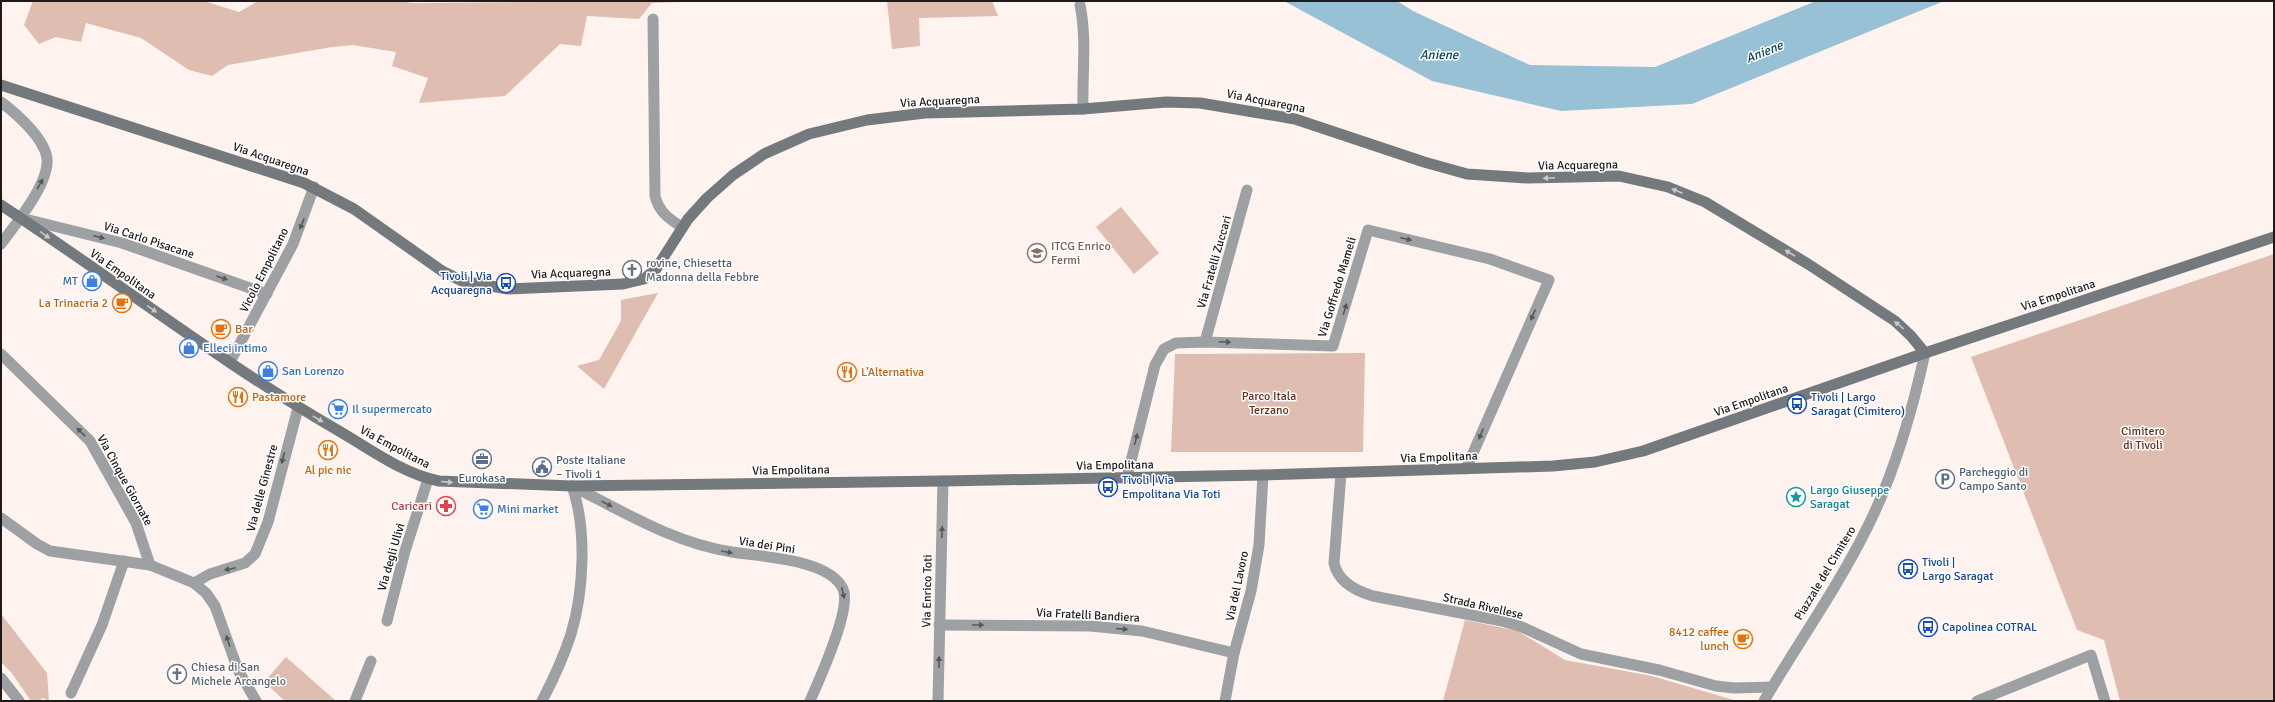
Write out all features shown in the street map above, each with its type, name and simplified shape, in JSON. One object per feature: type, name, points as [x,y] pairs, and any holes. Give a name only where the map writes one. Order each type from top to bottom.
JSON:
[{"type":"main road","name":"Via Acquaregna","points":[[1,85],[314,187],[365,216],[449,275],[462,281],[501,288],[623,284],[638,281],[656,269],[682,227],[707,198],[743,168],[785,144],[819,131],[867,120],[925,114],[1083,109],[1166,102],[1211,104],[1295,119],[1424,162],[1467,174],[1528,178],[1615,176],[1668,187],[1705,202],[1821,272],[1895,321],[1911,336],[1925,353]]},
{"type":"main road","name":"Via Empolitana","points":[[1,205],[298,408],[393,463],[428,479],[472,484],[572,486],[1263,475],[1576,465],[1627,455],[1925,353],[2274,237]]},
{"type":"street","points":[[1080,5],[1085,28],[1082,69],[1083,109]]},
{"type":"street","points":[[653,19],[655,196],[659,207],[665,216],[682,227]]},
{"type":"street","points":[[1,102],[29,127],[44,149],[47,158],[43,179],[20,218],[1,244]]},
{"type":"street","name":"Vicolo Empolitano","points":[[230,362],[298,233],[314,187]]},
{"type":"street","name":"Via Fratelli Zuccari","points":[[1205,342],[1247,190]]},
{"type":"street","name":"Via Carlo Pisacane","points":[[20,218],[122,243],[267,294]]},
{"type":"street","name":"Via Goffredo Mameli","points":[[1127,477],[1157,359],[1164,349],[1176,343],[1205,342],[1333,346],[1368,230],[1490,259],[1548,280],[1466,469]]},
{"type":"street","name":"Piazzale del Cimitero","points":[[1764,701],[1851,558],[1875,512],[1885,488],[1914,404],[1925,353]]},
{"type":"street","name":"Via Cinque Giornate","points":[[1,354],[90,441],[136,523],[150,565]]},
{"type":"street","name":"Via delle Ginestre","points":[[194,583],[214,573],[245,563],[255,554],[268,522],[298,408]]},
{"type":"street","name":"Strada Rivellese","points":[[1341,473],[1334,563],[1338,575],[1344,581],[1360,591],[1381,598],[1512,624],[1571,650],[1599,658],[1659,670],[1720,686],[1772,687]]},
{"type":"street","name":"Via del Lavoro","points":[[1225,701],[1234,653],[1251,591],[1259,545],[1263,475]]},
{"type":"street","name":"Via degli Ulivi","points":[[387,620],[405,551],[428,479]]},
{"type":"street","name":"Via Enrico Toti","points":[[938,701],[943,481]]},
{"type":"street","points":[[542,701],[571,634],[580,588],[581,517],[572,486]]},
{"type":"street","name":"Via dei Pini","points":[[572,486],[657,529],[692,542],[720,550],[811,566],[833,576],[844,589],[844,606],[827,664],[810,701]]},
{"type":"street","points":[[1,518],[37,544],[50,551],[64,555],[150,565],[194,583],[206,593],[215,606],[238,670],[256,701]]},
{"type":"street","points":[[71,693],[102,625],[124,561]]},
{"type":"street","name":"Via Fratelli Bandiera","points":[[939,625],[1090,626],[1142,631],[1234,653]]},
{"type":"street","points":[[1977,701],[2091,655],[2105,701]]},
{"type":"street","points":[[355,701],[371,661]]},
{"type":"street","points":[[1,678],[19,701]]},
{"type":"green space","points":[[33,1],[204,1],[239,12],[258,1],[400,1],[412,3],[709,1],[652,3],[639,19],[587,16],[581,46],[560,44],[505,96],[419,103],[428,78],[392,66],[396,52],[353,45],[332,47],[228,65],[212,76],[189,70],[141,38],[86,23],[81,42],[56,37],[39,44],[24,25]]},
{"type":"green space","points":[[887,1],[992,1],[998,16],[919,18],[920,46],[892,49]]},
{"type":"green space","points":[[1121,207],[1159,253],[1134,274],[1096,227]]},
{"type":"green space","name":"Cimitero di Tivoli","points":[[2274,254],[2274,701],[2120,701],[2104,640],[2077,630],[1971,357]]},
{"type":"green space","points":[[658,293],[604,389],[577,366],[599,360],[621,321],[621,300]]},
{"type":"green space","name":"Parco Itala Terzano","points":[[1365,353],[1363,452],[1171,452],[1175,354]]},
{"type":"green space","points":[[1,614],[47,673],[49,701],[43,698],[39,701],[31,701],[11,672],[1,662]]},
{"type":"green space","points":[[1465,620],[1518,631],[1565,660],[1652,676],[1737,701],[1443,701]]},
{"type":"green space","points":[[286,657],[336,701],[285,701],[264,682]]},
{"type":"water","name":"Aniene","points":[[1284,1],[1397,1],[1413,11],[1530,65],[1655,67],[1816,1],[1944,1],[1692,104],[1561,111],[1432,81]]},
{"type":"place","name":"ITCG Enrico Fermi","points":[[1037,253]]},
{"type":"place","name":"rovine, Chiesetta Madonna della Febbre","points":[[632,270]]},
{"type":"place","name":"MT","points":[[92,281]]},
{"type":"place","name":"Tivoli | Via Acquaregna","points":[[506,283]]},
{"type":"place","name":"La Trinacria 2","points":[[122,303]]},
{"type":"place","name":"Bar","points":[[221,329]]},
{"type":"place","name":"Elleci intimo","points":[[189,348]]},
{"type":"place","name":"San Lorenzo","points":[[268,371]]},
{"type":"place","name":"L’Alternativa","points":[[847,372]]},
{"type":"place","name":"Pastamore","points":[[238,397]]},
{"type":"place","name":"Tivoli | Largo Saragat (Cimitero)","points":[[1797,404]]},
{"type":"place","name":"Il supermercato","points":[[338,409]]},
{"type":"place","name":"Al pic nic","points":[[328,450]]},
{"type":"place","name":"Eurokasa","points":[[482,459]]},
{"type":"place","name":"Poste Italiane – Tivoli 1","points":[[542,467]]},
{"type":"place","name":"Parcheggio di Campo Santo","points":[[1945,479]]},
{"type":"place","name":"Tivoli | Via Empolitana Via Toti","points":[[1108,487]]},
{"type":"place","name":"Largo Giuseppe Saragat","points":[[1796,497]]},
{"type":"place","name":"Caricari","points":[[446,506]]},
{"type":"place","name":"Mini market","points":[[483,509]]},
{"type":"place","name":"Tivoli | Largo Saragat","points":[[1908,569]]},
{"type":"place","name":"Capolinea COTRAL","points":[[1928,627]]},
{"type":"place","name":"8412 caffee lunch","points":[[1743,639]]},
{"type":"place","name":"Chiesa di San Michele Arcangelo","points":[[177,674]]}]
